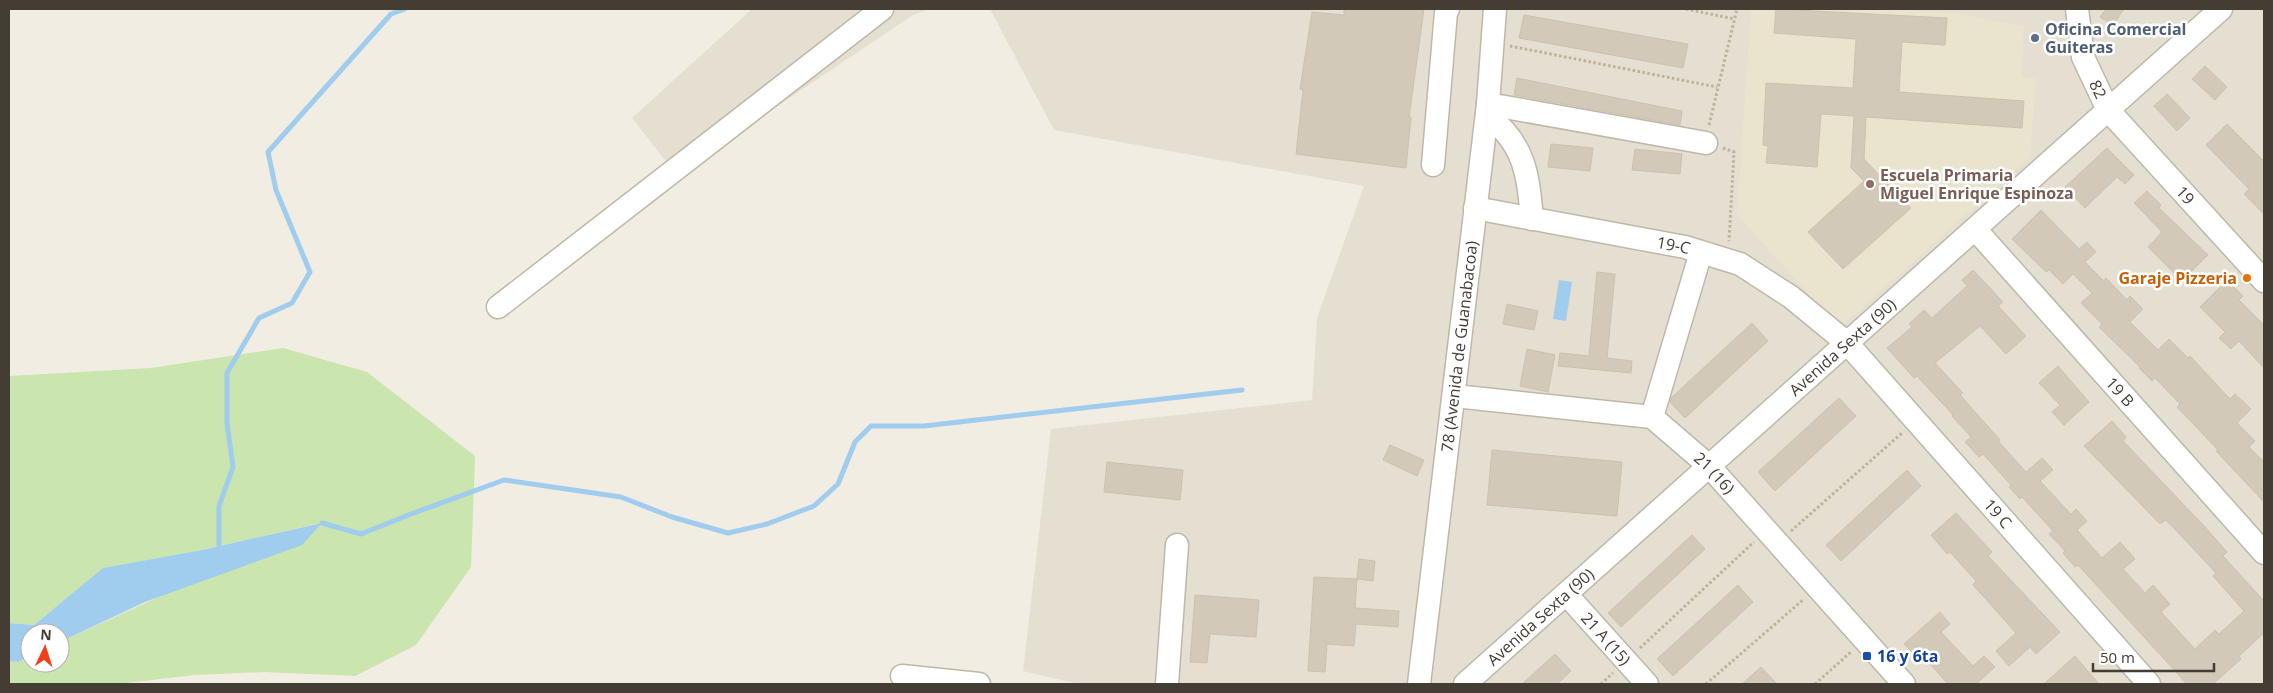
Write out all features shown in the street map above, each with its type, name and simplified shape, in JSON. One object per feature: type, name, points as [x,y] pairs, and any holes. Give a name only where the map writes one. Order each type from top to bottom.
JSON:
[{"type":"street","points":[[498,307],[882,9]]},
{"type":"street","points":[[1433,165],[1446,12],[1448,9]]},
{"type":"street","name":"78 (Avenida de Guanabacoa)","points":[[1420,684],[1487,109],[1495,9]]},
{"type":"street","name":"82","points":[[2077,9],[2083,57],[2108,110]]},
{"type":"street","name":"Avenida Sexta (90)","points":[[1465,684],[2221,9]]},
{"type":"street","points":[[1487,109],[1706,142]]},
{"type":"street","points":[[1487,109],[1501,126],[1523,160],[1528,180],[1532,219]]},
{"type":"street","name":"19","points":[[2108,110],[2264,281]]},
{"type":"street","name":"19-C","points":[[1475,208],[1685,247],[1740,264],[1791,297],[1846,343]]},
{"type":"street","name":"19 B","points":[[1975,229],[2264,553]]},
{"type":"street","points":[[1454,396],[1652,417],[1701,252]]},
{"type":"street","name":"19 C","points":[[1846,343],[2149,684]]},
{"type":"street","name":"21 (16)","points":[[1652,417],[1709,466],[1904,684]]},
{"type":"street","points":[[1167,684],[1177,545]]},
{"type":"street","name":"21 A (15)","points":[[1566,594],[1647,684]]},
{"type":"street","points":[[902,676],[979,684]]},
{"type":"path","points":[[1686,9],[1735,19]]},
{"type":"path","points":[[1728,260],[1734,152],[1706,142],[1717,87],[1737,9]]},
{"type":"path","points":[[1493,43],[1717,87]]},
{"type":"path","points":[[1601,684],[1772,537],[1916,421]]},
{"type":"path","points":[[1706,684],[1817,588]]},
{"type":"path","points":[[1815,684],[1864,640]]},
{"type":"shaded area","points":[[752,9],[930,9],[913,15],[676,174],[632,118]]},
{"type":"shaded area","points":[[990,9],[2264,9],[2264,684],[1079,684],[1023,671],[1051,429],[1312,400],[1317,318],[1364,186],[1054,130]]},
{"type":"shaded area","name":"Escuela Primaria Miguel Enrique Espinoza","points":[[1751,9],[1902,9],[1959,14],[2024,26],[2021,77],[2036,79],[2030,157],[1840,328],[1737,215]]},
{"type":"green space","points":[[283,348],[367,372],[475,456],[471,567],[416,645],[355,676],[264,672],[195,675],[117,684],[9,684],[9,661],[20,661],[20,673],[70,673],[70,637],[321,523],[202,550],[104,568],[36,623],[9,623],[9,376],[151,368]]},
{"type":"water","points":[[1559,280],[1572,282],[1566,321],[1553,319]]},
{"type":"water","points":[[322,523],[302,545],[145,602],[70,637],[70,623],[36,623],[103,568],[202,550]]},
{"type":"water","points":[[9,623],[20,624],[20,661],[18,662],[9,661]]},
{"type":"building","points":[[1344,9],[1424,9],[1409,117],[1411,117],[1406,168],[1296,154],[1303,90],[1300,89],[1312,12],[1344,15]]},
{"type":"building","points":[[1776,9],[1947,18],[1945,45],[1902,42],[1899,92],[2024,101],[2022,128],[1866,117],[1864,159],[1911,208],[1843,269],[1808,232],[1864,181],[1851,168],[1854,116],[1821,114],[1817,167],[1766,163],[1768,146],[1763,145],[1766,83],[1853,88],[1856,39],[1774,33]]},
{"type":"building","points":[[2106,9],[2124,9],[2113,25],[2100,17]]},
{"type":"building","points":[[1524,15],[1688,44],[1683,68],[1519,38]]},
{"type":"building","points":[[2205,66],[2227,87],[2215,100],[2192,79]]},
{"type":"building","points":[[1517,78],[1682,111],[1680,125],[1514,95]]},
{"type":"building","points":[[2167,94],[2190,118],[2177,131],[2154,106]]},
{"type":"building","points":[[2227,124],[2264,161],[2264,214],[2244,194],[2249,189],[2206,145]]},
{"type":"building","points":[[1551,144],[1593,148],[1590,171],[1548,167]]},
{"type":"building","points":[[2107,148],[2134,175],[2125,184],[2117,177],[2085,208],[2065,187]]},
{"type":"building","points":[[1635,149],[1682,154],[1680,174],[1632,170]]},
{"type":"building","points":[[2147,191],[2161,205],[2159,208],[2208,255],[2182,281],[2148,247],[2162,232],[2134,203]]},
{"type":"building","points":[[2041,210],[2079,249],[2087,242],[2096,252],[2085,262],[2104,281],[2106,278],[2127,300],[2130,296],[2143,309],[2130,322],[2158,350],[2169,339],[2188,358],[2190,356],[2230,399],[2235,394],[2251,409],[2237,423],[2255,441],[2249,447],[2264,462],[2264,502],[2177,407],[2180,404],[2155,378],[2152,381],[2099,327],[2102,324],[2081,303],[2092,293],[2073,274],[2063,284],[2049,270],[2046,272],[2012,239]]},
{"type":"building","points":[[1973,270],[2003,302],[1998,306],[2026,336],[2006,354],[1980,326],[1935,363],[1963,393],[1960,395],[2000,440],[1998,441],[2026,472],[2042,458],[2053,470],[2040,481],[2071,514],[2076,509],[2087,521],[2077,530],[2102,558],[2120,542],[2135,559],[2123,569],[2145,593],[2153,585],[2170,604],[2161,612],[2195,649],[2215,630],[2219,634],[2244,611],[2213,576],[2216,573],[2166,520],[2160,524],[2084,446],[2112,421],[2126,437],[2123,441],[2205,527],[2227,552],[2223,556],[2264,601],[2264,633],[2239,656],[2241,659],[2213,684],[2187,684],[2078,565],[2075,567],[2063,553],[2065,551],[2049,534],[2053,531],[2022,497],[2020,499],[2009,487],[2011,485],[1983,454],[1979,457],[1965,442],[1971,437],[1953,415],[1917,376],[1914,378],[1887,348],[1912,327],[1909,324],[1924,310],[1932,318],[1967,286],[1962,280]]},
{"type":"building","points":[[1597,272],[1615,274],[1607,358],[1632,361],[1631,373],[1558,366],[1560,353],[1589,356]]},
{"type":"building","points":[[2227,280],[2243,296],[2239,300],[2264,325],[2264,368],[2239,341],[2231,349],[2219,338],[2225,332],[2200,307]]},
{"type":"building","points":[[1507,304],[1538,311],[1534,330],[1503,324]]},
{"type":"building","points":[[1752,323],[1768,341],[1685,418],[1670,402],[1671,398]]},
{"type":"building","points":[[1527,349],[1555,355],[1548,392],[1520,386]]},
{"type":"building","points":[[2058,366],[2089,402],[2064,425],[2052,412],[2060,405],[2039,383]]},
{"type":"building","points":[[1839,398],[1856,416],[1775,491],[1758,472]]},
{"type":"building","points":[[1390,445],[1424,460],[1417,476],[1383,460]]},
{"type":"building","points":[[1492,450],[1622,462],[1617,516],[1487,505]]},
{"type":"building","points":[[1107,462],[1183,470],[1180,500],[1104,492]]},
{"type":"building","points":[[1907,470],[1921,486],[1841,561],[1826,545]]},
{"type":"building","points":[[1956,513],[1992,552],[1988,556],[2060,632],[2036,654],[2030,647],[2009,666],[1996,651],[2016,633],[1973,585],[1976,581],[1950,552],[1947,554],[1931,535]]},
{"type":"building","points":[[1692,535],[1705,549],[1621,627],[1608,613]]},
{"type":"building","points":[[1359,559],[1375,561],[1373,581],[1357,579]]},
{"type":"building","points":[[1314,577],[1357,579],[1355,608],[1399,611],[1398,627],[1356,624],[1354,646],[1327,644],[1325,672],[1308,671]]},
{"type":"building","points":[[1738,585],[1753,602],[1673,676],[1657,659]]},
{"type":"building","points":[[1195,595],[1259,600],[1256,637],[1210,634],[1207,663],[1190,662]]},
{"type":"building","points":[[1940,612],[1950,624],[1941,632],[1973,666],[1984,656],[1995,667],[1976,684],[1948,684],[1919,652],[1915,655],[1904,644]]},
{"type":"building","points":[[1555,654],[1571,671],[1557,684],[1522,684]]},
{"type":"building","points":[[2075,656],[2099,684],[2044,684]]},
{"type":"building","points":[[1761,667],[1777,684],[1742,684]]},
{"type":"waterway","points":[[219,546],[219,506],[233,467],[227,423],[227,373],[259,318],[292,303],[310,272],[276,190],[268,152],[391,14],[405,9]]},
{"type":"waterway","points":[[322,523],[361,534],[504,480],[621,497],[672,517],[728,533],[767,524],[814,506],[838,484],[855,442],[871,426],[924,426],[1242,390]]},
{"type":"place","name":"Oficina Comercial Guiteras","points":[[2035,38]]},
{"type":"place","name":"Escuela Primaria Miguel Enrique Espinoza","points":[[1870,184]]},
{"type":"place","name":"Garaje Pizzeria","points":[[2247,278]]},
{"type":"place","name":"16 y 6ta","points":[[1867,656]]}]
